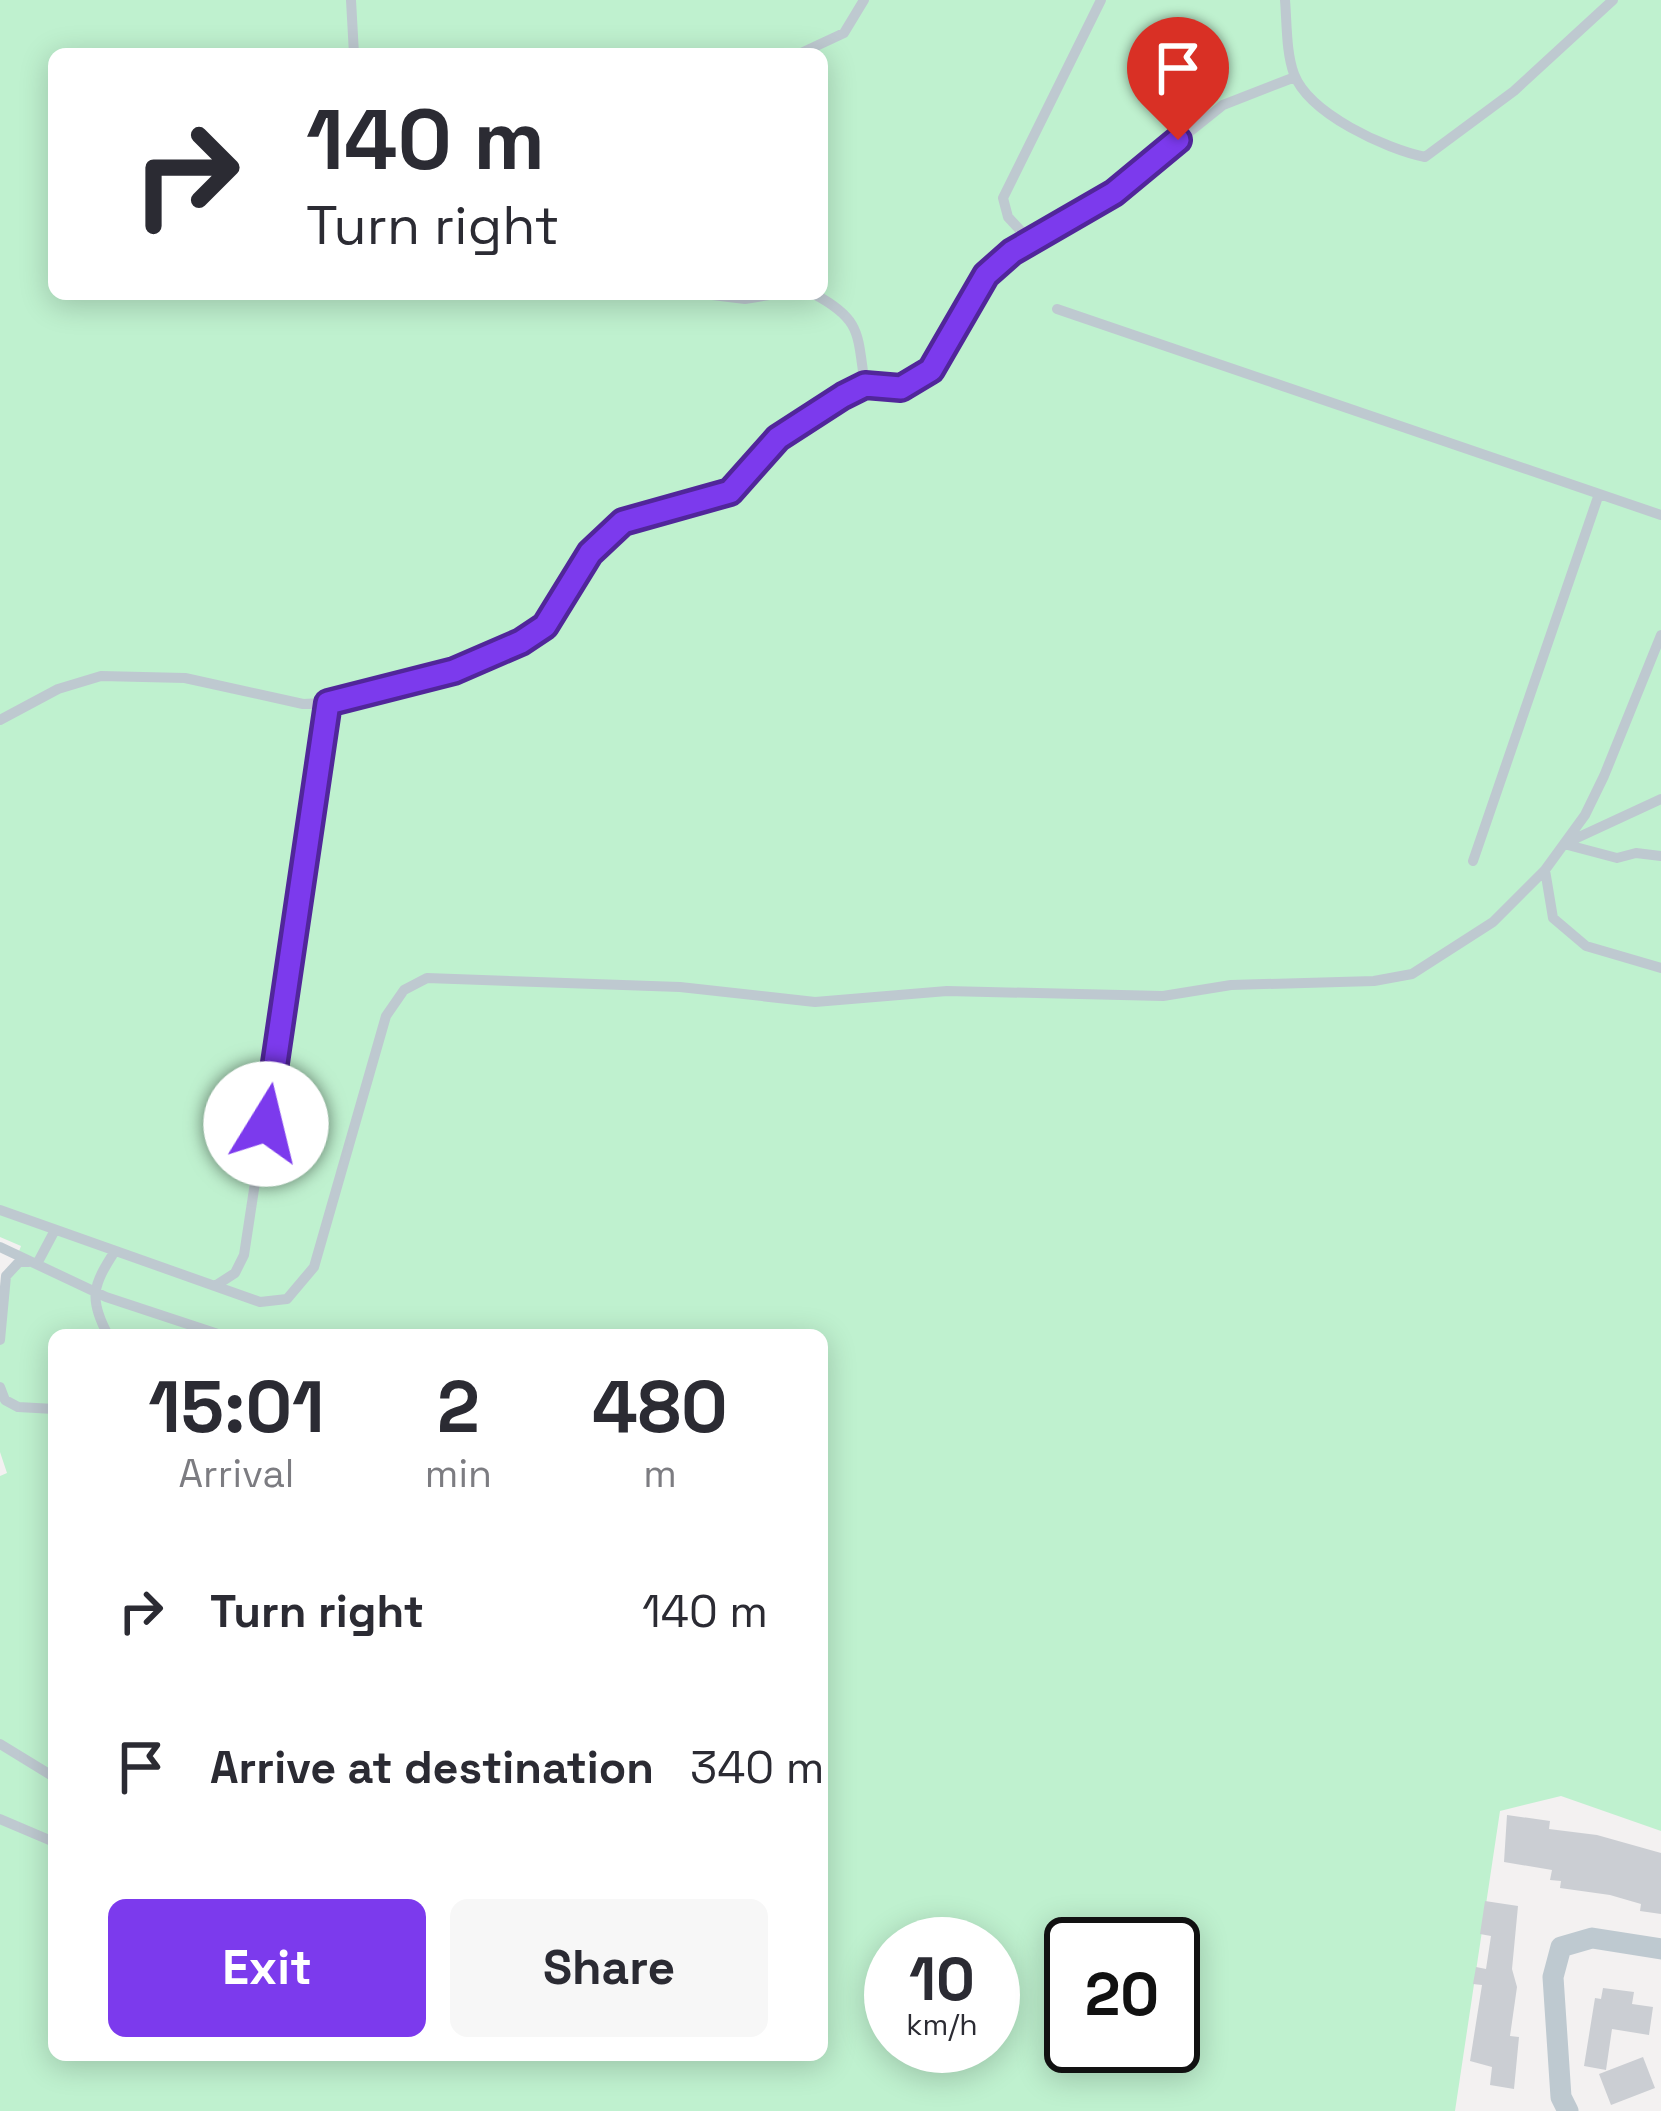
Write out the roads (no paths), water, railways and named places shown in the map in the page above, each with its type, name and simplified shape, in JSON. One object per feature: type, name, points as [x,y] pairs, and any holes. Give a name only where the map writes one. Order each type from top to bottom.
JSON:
[{"type":"street","points":[[1568,2111],[1562,2097],[1553,1977],[1561,1948],[1592,1938],[1661,1949]]},
{"type":"lane","points":[[351,0],[354,48]]},
{"type":"lane","points":[[812,48],[844,33],[864,0]]},
{"type":"lane","points":[[1032,243],[1009,217],[1004,198],[1101,0]]},
{"type":"lane","points":[[1286,0],[1295,77],[1311,98],[1386,148],[1425,157],[1514,91],[1613,0]]},
{"type":"lane","points":[[0,720],[58,689],[100,676],[184,678],[303,704],[328,703],[454,671],[521,642],[545,626],[590,553],[623,522],[730,492],[778,438],[865,385],[901,388],[931,370],[986,275],[1114,193],[1223,105],[1295,77]]},
{"type":"lane","points":[[825,300],[842,309],[862,338],[865,385]]},
{"type":"lane","points":[[1057,309],[1661,515]]},
{"type":"lane","points":[[1473,862],[1599,494]]},
{"type":"lane","points":[[0,1210],[260,1301],[287,1299],[314,1268],[386,1016],[404,990],[427,978],[680,987],[815,1002],[947,991],[1163,996],[1231,985],[1373,981],[1412,974],[1492,922],[1545,870],[1604,776],[1661,635]]},
{"type":"lane","points":[[214,1286],[235,1273],[244,1255],[328,703]]},
{"type":"lane","points":[[1564,844],[1661,799]]},
{"type":"lane","points":[[1564,844],[1617,859],[1636,853],[1661,856]]},
{"type":"lane","points":[[1545,870],[1553,918],[1586,946],[1661,968]]},
{"type":"lane","points":[[38,1262],[55,1230]]},
{"type":"lane","points":[[0,1247],[92,1289],[204,1329]]},
{"type":"lane","points":[[104,1329],[92,1306],[92,1289],[115,1251]]},
{"type":"lane","points":[[0,1340],[5,1276],[19,1262],[38,1262]]},
{"type":"lane","points":[[0,1388],[5,1400],[18,1407],[48,1409]]},
{"type":"lane","points":[[0,1744],[48,1773]]},
{"type":"lane","points":[[0,1819],[48,1839]]}]
